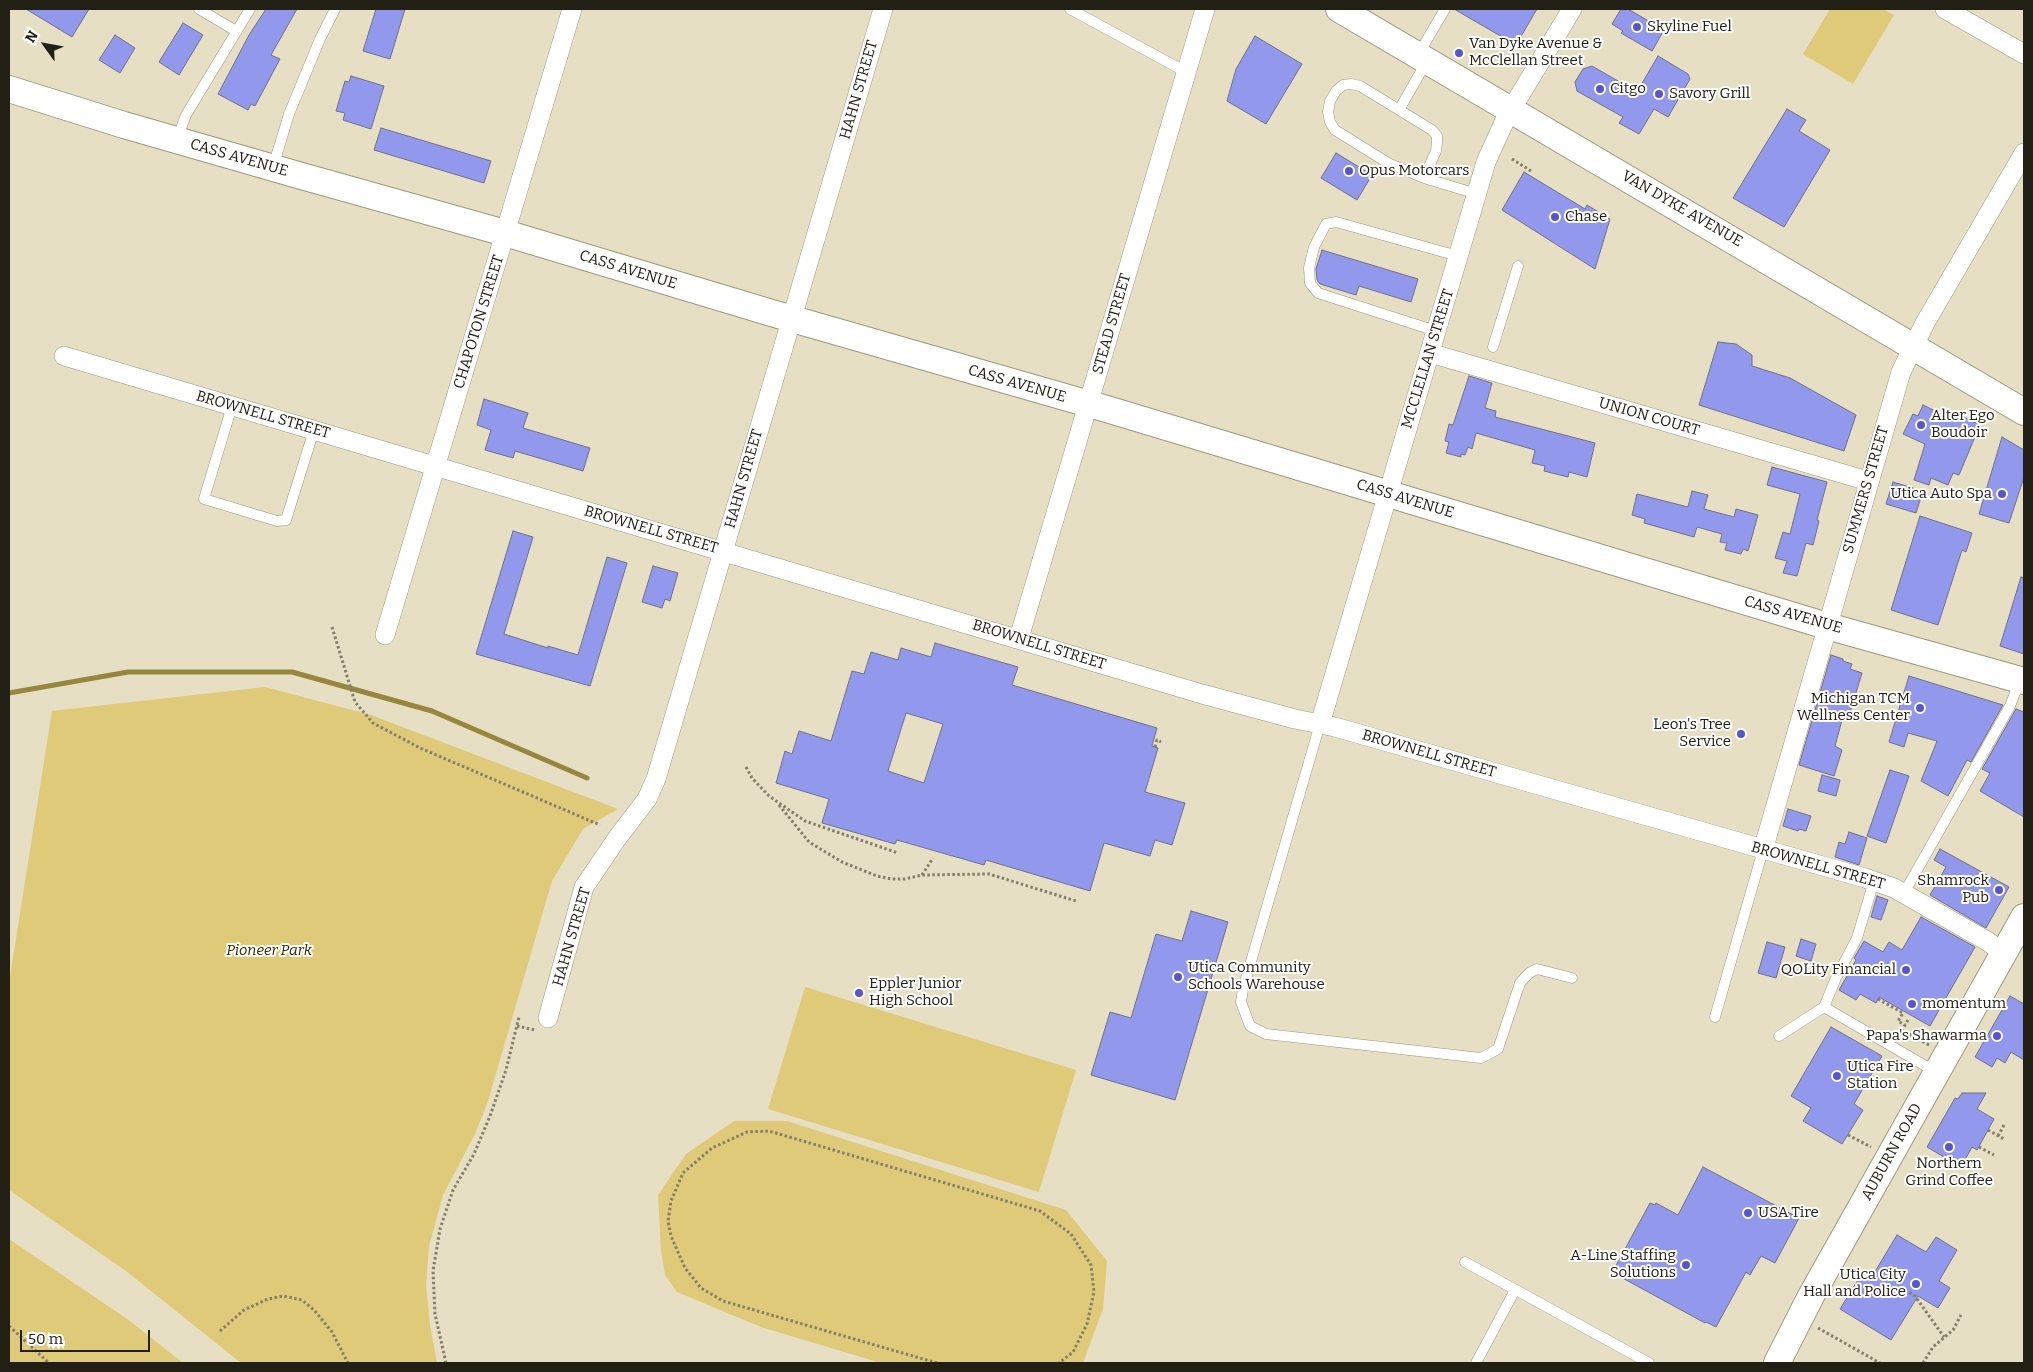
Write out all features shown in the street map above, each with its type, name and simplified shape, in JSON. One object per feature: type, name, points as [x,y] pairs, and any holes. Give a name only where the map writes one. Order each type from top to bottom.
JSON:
[{"type":"street","name":"CHAPOTON STREET","points":[[384,635],[572,9]]},
{"type":"street","name":"HAHN STREET","points":[[546,1026],[584,887],[647,799],[656,779],[882,9]]},
{"type":"street","name":"STEAD STREET","points":[[1019,638],[1204,9]]},
{"type":"street","name":"VAN DYKE AVENUE","points":[[1339,9],[1512,109],[2024,412]]},
{"type":"street","name":"MCCLELLAN STREET","points":[[1320,724],[1458,256],[1493,144],[1572,9]]},
{"type":"street","points":[[1945,9],[2024,54]]},
{"type":"street","name":"CASS AVENUE","points":[[9,89],[177,140],[505,233],[1088,404],[1827,626],[2022,680]]},
{"type":"street","name":"SUMMERS STREET","points":[[1763,850],[1900,372],[2024,153]]},
{"type":"street","name":"UNION COURT","points":[[1430,353],[1868,481]]},
{"type":"street","name":"BROWNELL STREET","points":[[64,356],[1019,638],[1208,696],[1295,720],[1320,724],[1874,881],[1904,893],[2004,953]]},
{"type":"street","name":"AUBURN ROAD","points":[[1777,1363],[1811,1296],[2024,917]]},
{"type":"lane","points":[[199,9],[236,31]]},
{"type":"lane","points":[[177,140],[186,115],[250,9]]},
{"type":"lane","points":[[273,168],[289,114],[320,40],[336,9]]},
{"type":"lane","points":[[1070,9],[1186,72]]},
{"type":"lane","points":[[1399,110],[1445,9]]},
{"type":"lane","points":[[1424,178],[1436,151],[1437,136],[1432,130],[1360,86],[1352,84],[1343,85],[1336,91],[1330,100],[1328,112],[1330,122],[1335,130],[1388,163],[1424,178],[1477,194]]},
{"type":"lane","points":[[1436,331],[1318,292],[1310,283],[1309,268],[1314,247],[1326,224],[1336,222],[1458,256]]},
{"type":"lane","points":[[1493,348],[1518,266]]},
{"type":"lane","points":[[232,406],[204,499],[277,521],[286,520],[314,430]]},
{"type":"lane","points":[[1904,893],[2010,706],[2022,680]]},
{"type":"lane","points":[[1320,724],[1243,989],[1241,1002],[1250,1026],[1266,1034],[1481,1058],[1498,1048],[1520,983],[1529,973],[1537,969],[1572,978]]},
{"type":"lane","points":[[1715,1017],[1763,850]]},
{"type":"lane","points":[[1778,1036],[1824,1007],[1836,978],[1857,938],[1874,881]]},
{"type":"lane","points":[[1824,1007],[1937,1072]]},
{"type":"lane","points":[[1465,1262],[1649,1363]]},
{"type":"lane","points":[[1476,1363],[1515,1290]]},
{"type":"path","points":[[1512,159],[1531,171]]},
{"type":"path","points":[[332,627],[355,702],[373,723],[420,748],[600,825]]},
{"type":"path","points":[[1155,747],[1157,740],[1161,742]]},
{"type":"path","points":[[746,767],[759,788],[779,805],[815,826],[898,852]]},
{"type":"path","points":[[779,805],[809,842],[842,862],[877,876],[892,880],[922,875],[989,874],[1076,902]]},
{"type":"path","points":[[922,875],[933,858]]},
{"type":"path","points":[[1878,998],[1903,1013],[1898,1021],[1905,1025]]},
{"type":"path","points":[[446,1363],[435,1314],[433,1271],[440,1229],[453,1190],[474,1154],[490,1116],[506,1070],[519,1017]]},
{"type":"path","points":[[1908,1020],[1902,1030],[1929,1045]]},
{"type":"path","points":[[516,1026],[546,1026]]},
{"type":"path","points":[[1998,1136],[2004,1124]]},
{"type":"path","points":[[1988,1130],[2004,1139]]},
{"type":"path","points":[[937,1363],[723,1300],[701,1288],[685,1268],[671,1236],[668,1221],[671,1201],[683,1173],[712,1148],[747,1132],[769,1131],[1040,1212],[1071,1234],[1091,1265],[1094,1292],[1087,1324],[1072,1352],[1059,1363]]},
{"type":"path","points":[[1848,1135],[1871,1147]]},
{"type":"path","points":[[1979,1147],[1994,1155]]},
{"type":"path","points":[[1905,1290],[1916,1296],[1944,1338]]},
{"type":"path","points":[[220,1331],[244,1310],[268,1299],[283,1296],[302,1300],[314,1310],[332,1332],[348,1363]]},
{"type":"path","points":[[1923,1363],[1933,1347],[1953,1330],[1961,1315]]},
{"type":"path","points":[[9,1326],[49,1363]]},
{"type":"path","points":[[1817,1327],[1880,1363]]},
{"type":"green space","points":[[1830,9],[1883,9],[1894,15],[1853,84],[1803,54]]},
{"type":"green space","name":"Pioneer Park","points":[[265,687],[371,715],[618,809],[583,829],[552,881],[488,1101],[475,1134],[443,1195],[429,1246],[426,1284],[430,1325],[437,1363],[241,1363],[126,1271],[9,1190],[9,983],[52,711]]},
{"type":"green space","points":[[805,987],[1076,1070],[1039,1192],[768,1109]]},
{"type":"green space","points":[[734,1121],[787,1121],[1066,1210],[1107,1261],[1103,1309],[1083,1363],[881,1363],[761,1327],[677,1292],[665,1275],[661,1251],[658,1195],[686,1154]]},
{"type":"green space","points":[[9,1239],[130,1321],[183,1363],[9,1363]]},
{"type":"building","points":[[26,9],[89,9],[72,37]]},
{"type":"building","points":[[266,9],[297,9],[271,55],[280,59],[255,106],[251,104],[248,110],[218,94],[249,35]]},
{"type":"building","points":[[376,9],[405,9],[390,59],[363,51]]},
{"type":"building","points":[[1454,9],[1537,9],[1516,45]]},
{"type":"building","points":[[1621,9],[1628,9],[1664,30],[1652,51],[1621,33],[1623,31],[1612,24]]},
{"type":"building","points":[[183,23],[203,35],[179,75],[159,62]]},
{"type":"building","points":[[115,35],[135,48],[120,73],[99,60]]},
{"type":"building","points":[[1255,36],[1302,64],[1266,124],[1227,101],[1236,69]]},
{"type":"building","name":"Savory Grill","points":[[1658,56],[1688,74],[1690,79],[1668,117],[1654,109],[1639,134],[1619,123],[1623,117],[1577,91],[1575,82],[1583,69],[1592,66],[1637,92]]},
{"type":"building","points":[[351,76],[384,86],[371,129],[343,120],[345,113],[336,111],[345,81],[349,82]]},
{"type":"building","points":[[1787,109],[1806,120],[1799,131],[1830,150],[1784,227],[1733,198]]},
{"type":"building","points":[[381,128],[491,161],[484,183],[374,150]]},
{"type":"building","points":[[1336,153],[1372,175],[1357,200],[1321,178]]},
{"type":"building","name":"Chase","points":[[1524,172],[1585,209],[1587,205],[1610,219],[1595,269],[1502,210]]},
{"type":"building","points":[[1322,250],[1418,279],[1411,302],[1359,286],[1356,295],[1320,284],[1317,280],[1316,269]]},
{"type":"building","points":[[1718,342],[1736,344],[1752,355],[1752,366],[1790,378],[1856,415],[1844,451],[1699,405]]},
{"type":"building","points":[[1469,376],[1492,383],[1485,408],[1496,411],[1495,417],[1595,443],[1587,477],[1569,472],[1568,477],[1544,471],[1545,466],[1532,463],[1535,450],[1476,433],[1472,449],[1468,447],[1465,455],[1461,454],[1461,457],[1446,453],[1449,442],[1445,441],[1449,424],[1453,425]]},
{"type":"building","points":[[484,399],[528,413],[523,428],[590,448],[583,471],[515,451],[513,458],[485,450],[491,430],[477,425]]},
{"type":"building","points":[[1923,405],[1956,421],[1959,415],[1980,425],[1959,475],[1953,473],[1948,485],[1931,478],[1929,485],[1914,480],[1925,444],[1903,434],[1913,414],[1918,416]]},
{"type":"building","name":"Utica Auto Spa","points":[[2002,437],[2024,450],[2024,477],[2009,523],[1979,514]]},
{"type":"building","points":[[1772,467],[1827,482],[1817,520],[1819,521],[1813,545],[1806,543],[1797,576],[1783,573],[1787,561],[1775,558],[1783,532],[1790,534],[1800,494],[1767,485]]},
{"type":"building","points":[[1893,482],[1923,491],[1916,513],[1886,504]]},
{"type":"building","points":[[1692,491],[1708,495],[1704,509],[1734,517],[1736,509],[1758,515],[1748,551],[1743,549],[1741,554],[1725,550],[1727,543],[1720,542],[1722,534],[1697,527],[1694,537],[1644,523],[1645,519],[1632,515],[1637,494],[1688,507]]},
{"type":"building","points":[[1920,516],[1972,533],[1966,552],[1962,550],[1938,625],[1891,610]]},
{"type":"building","points":[[513,531],[533,537],[504,634],[548,648],[548,646],[578,655],[607,557],[627,563],[590,686],[476,654]]},
{"type":"building","points":[[653,566],[678,573],[670,601],[665,599],[662,608],[642,602]]},
{"type":"building","points":[[2021,577],[2024,578],[2024,654],[2000,646]]},
{"type":"building","points":[[935,643],[1018,667],[1012,685],[1157,728],[1152,746],[1158,748],[1145,792],[1185,803],[1172,845],[1155,840],[1150,856],[1104,843],[1090,891],[986,860],[984,865],[897,840],[895,844],[822,823],[829,799],[776,783],[785,751],[792,754],[799,731],[831,741],[852,671],[864,674],[871,652],[898,660],[901,648],[931,657]],"holes":[[[906,713],[943,724],[924,783],[888,771]]]},
{"type":"building","points":[[1831,655],[1852,664],[1850,669],[1862,673],[1848,719],[1842,720],[1835,746],[1842,750],[1834,776],[1799,765]]},
{"type":"building","points":[[1909,676],[2003,705],[1971,762],[1967,760],[1948,796],[1921,781],[1937,741],[1908,733],[1904,747],[1889,742]]},
{"type":"building","points":[[2016,709],[2024,712],[2024,817],[1980,791],[1990,773],[1982,769]]},
{"type":"building","points":[[1890,770],[1909,776],[1886,843],[1867,836]]},
{"type":"building","points":[[1822,775],[1840,780],[1836,796],[1818,791]]},
{"type":"building","points":[[1788,809],[1811,816],[1806,831],[1799,829],[1798,831],[1783,826]]},
{"type":"building","points":[[1849,832],[1867,838],[1859,865],[1835,857],[1839,842],[1845,844]]},
{"type":"building","points":[[1940,849],[2009,887],[1986,928],[1930,895],[1946,867],[1934,860]]},
{"type":"building","points":[[1877,896],[1888,900],[1881,920],[1871,917]]},
{"type":"building","name":"Utica Community Schools Warehouse","points":[[1191,911],[1228,922],[1175,1100],[1091,1075],[1110,1012],[1131,1018],[1156,934],[1182,941]]},
{"type":"building","points":[[1921,917],[1975,947],[1930,1026],[1879,997],[1876,1003],[1860,994],[1856,1000],[1839,990],[1856,960],[1854,958],[1864,941],[1883,952],[1889,942],[1902,950]]},
{"type":"building","points":[[1801,939],[1816,944],[1811,961],[1796,956]]},
{"type":"building","points":[[1767,942],[1785,947],[1776,978],[1758,973]]},
{"type":"building","points":[[2010,996],[2024,1004],[2024,1060],[2011,1052],[2005,1063],[1997,1058],[1992,1067],[1975,1057]]},
{"type":"building","name":"Utica Fire Station","points":[[1831,1027],[1882,1056],[1854,1104],[1863,1110],[1842,1144],[1803,1121],[1811,1108],[1791,1096]]},
{"type":"building","points":[[1962,1093],[1986,1093],[1977,1109],[1994,1119],[1977,1150],[1972,1147],[1961,1167],[1927,1147],[1955,1098],[1958,1099]]},
{"type":"building","name":"A-Line Staffing Solutions","points":[[1703,1167],[1799,1218],[1775,1263],[1761,1256],[1750,1275],[1746,1272],[1716,1327],[1705,1323],[1617,1275],[1613,1271],[1650,1203],[1655,1205],[1656,1203],[1678,1215]]},
{"type":"building","name":"Utica City Hall and Police","points":[[1897,1235],[1926,1252],[1936,1237],[1957,1250],[1939,1281],[1950,1288],[1938,1308],[1918,1296],[1891,1340],[1840,1309],[1861,1275],[1870,1280]]},
{"type":"waterway","points":[[9,693],[128,672],[292,672],[432,711],[587,778]]},
{"type":"place","name":"Skyline Fuel","points":[[1637,27]]},
{"type":"place","name":"Van Dyke Avenue & McClellan Street","points":[[1459,53]]},
{"type":"place","name":"Citgo","points":[[1600,89]]},
{"type":"place","name":"Savory Grill","points":[[1659,94]]},
{"type":"place","name":"Opus Motorcars","points":[[1349,171]]},
{"type":"place","name":"Chase","points":[[1555,217]]},
{"type":"place","name":"Alter Ego Boudoir","points":[[1921,425]]},
{"type":"place","name":"Utica Auto Spa","points":[[2002,494]]},
{"type":"place","name":"Michigan TCM Wellness Center","points":[[1920,708]]},
{"type":"place","name":"Leon's Tree Service","points":[[1741,734]]},
{"type":"place","name":"Shamrock Pub","points":[[1999,890]]},
{"type":"place","name":"QOLity Financial","points":[[1906,970]]},
{"type":"place","name":"Utica Community Schools Warehouse","points":[[1178,977]]},
{"type":"place","name":"Eppler Junior High School","points":[[859,993]]},
{"type":"place","name":"momentum","points":[[1912,1004]]},
{"type":"place","name":"Papa's Shawarma","points":[[1997,1036]]},
{"type":"place","name":"Utica Fire Station","points":[[1837,1076]]},
{"type":"place","name":"Northern Grind Coffee","points":[[1949,1147]]},
{"type":"place","name":"USA Tire","points":[[1748,1213]]},
{"type":"place","name":"A-Line Staffing Solutions","points":[[1686,1265]]},
{"type":"place","name":"Utica City Hall and Police","points":[[1916,1284]]}]
